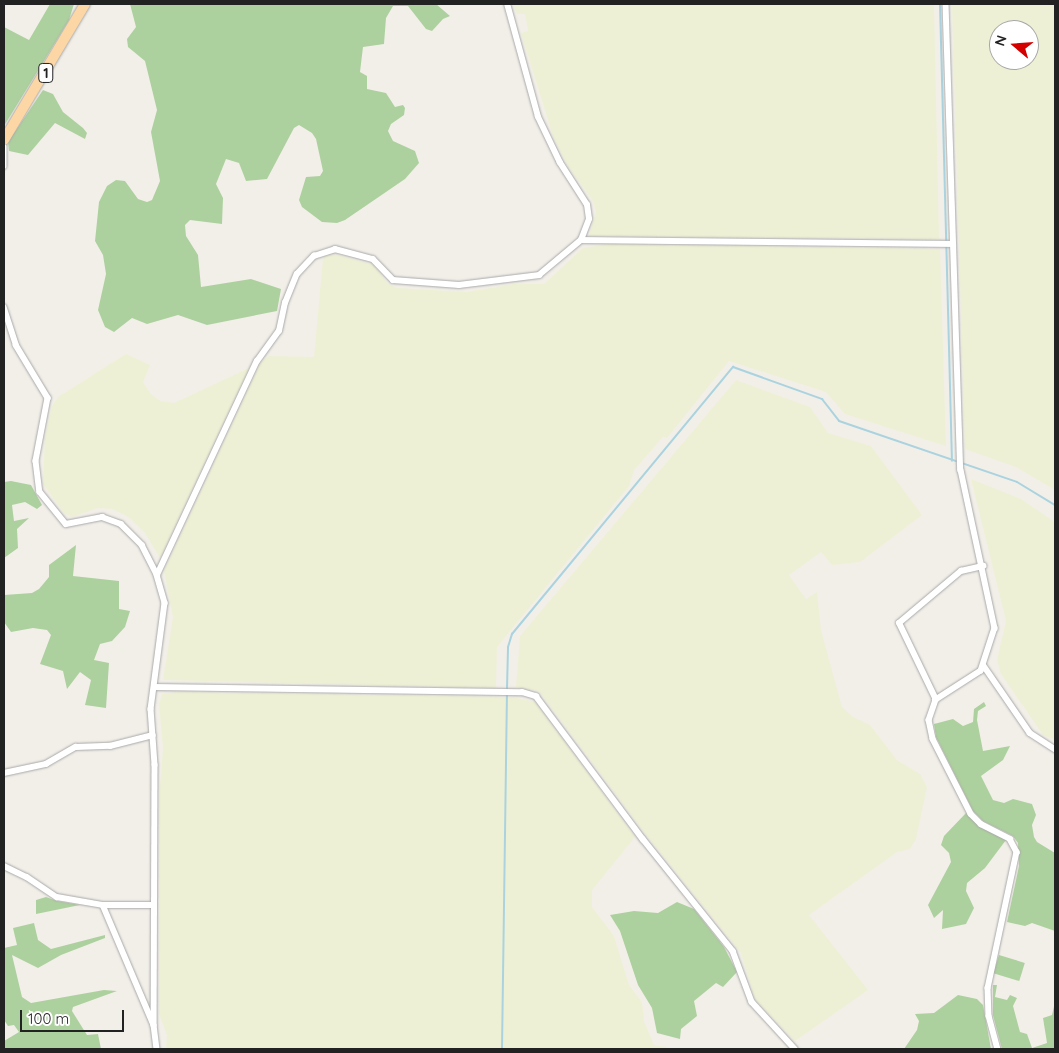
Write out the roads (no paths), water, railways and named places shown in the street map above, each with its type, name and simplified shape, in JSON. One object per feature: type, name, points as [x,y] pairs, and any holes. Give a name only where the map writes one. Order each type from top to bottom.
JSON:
[{"type":"main road","name":"1","points":[[4,140],[85,4]]},
{"type":"street","points":[[157,575],[257,362],[279,330],[284,303],[297,274],[314,256],[335,249],[373,259],[393,280],[459,285],[539,274],[581,240],[589,220],[587,205],[560,163],[538,117],[507,4]]},
{"type":"street","points":[[946,4],[949,244],[961,470],[996,628],[984,666],[976,675],[936,700],[930,720],[933,739],[965,805],[981,824],[1010,839],[1017,852],[988,988],[989,1016],[998,1049]]},
{"type":"street","points":[[4,147],[4,166]]},
{"type":"street","points":[[581,240],[949,244]]},
{"type":"street","points":[[4,307],[16,345],[48,398],[36,461],[40,492],[66,524],[102,517],[121,524],[142,545],[157,575],[165,609],[154,687],[153,735],[154,1025],[157,1049]]},
{"type":"street","points":[[936,700],[899,623],[961,571],[983,566]]},
{"type":"street","points":[[984,666],[1030,733],[1055,749]]},
{"type":"street","points":[[154,687],[529,693],[544,704],[643,839],[733,951],[752,1002],[795,1049]]},
{"type":"street","points":[[4,773],[46,764],[76,747],[110,746],[153,735]]},
{"type":"street","points":[[4,866],[27,877],[57,897],[103,905],[154,905]]},
{"type":"street","points":[[103,905],[154,1025]]},
{"type":"waterway","points":[[940,4],[952,461]]},
{"type":"waterway","points":[[507,689],[508,647],[512,634],[733,367],[822,399],[839,421],[1017,482],[1055,505]]},
{"type":"waterway","points":[[502,1049],[507,694]]}]
